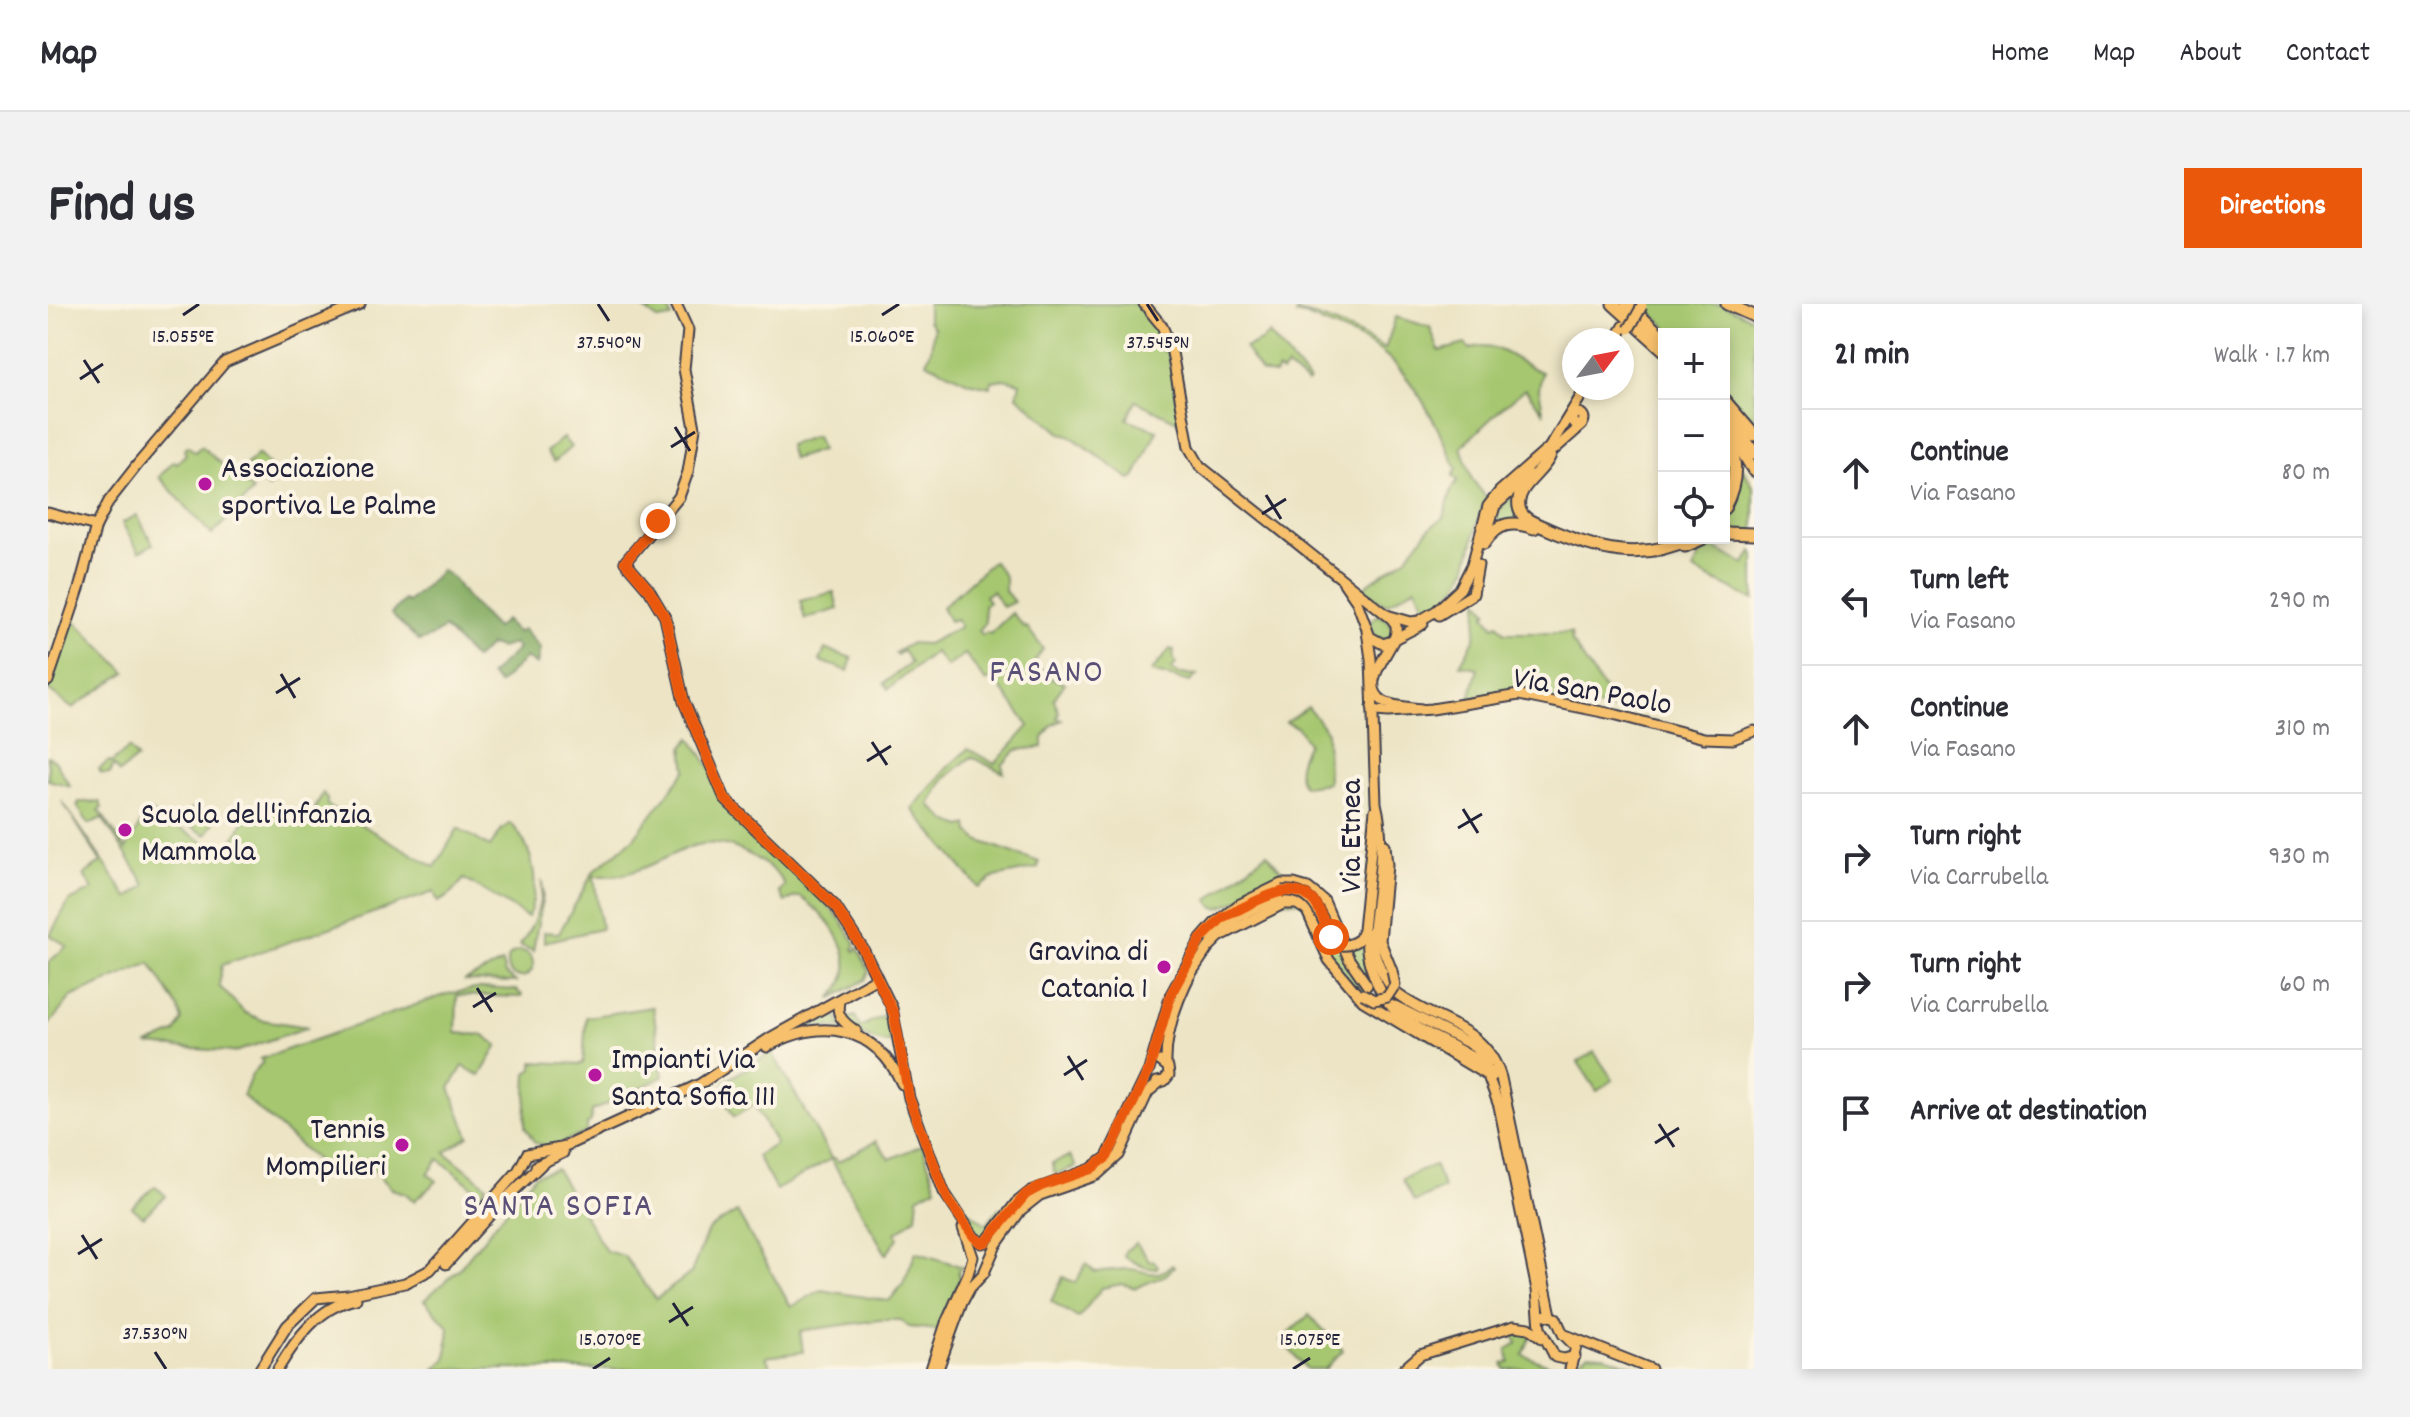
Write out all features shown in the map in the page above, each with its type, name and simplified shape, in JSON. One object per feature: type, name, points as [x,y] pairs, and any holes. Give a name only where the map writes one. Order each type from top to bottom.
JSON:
[{"type":"highway","points":[[1613,304],[1658,345]]},
{"type":"highway","points":[[1627,304],[1658,331]]},
{"type":"highway","points":[[1727,304],[1754,314]]},
{"type":"highway","points":[[1738,304],[1754,314]]},
{"type":"highway","points":[[1730,407],[1754,435]]},
{"type":"highway","points":[[1730,417],[1754,453]]},
{"type":"highway","points":[[1730,432],[1754,471]]},
{"type":"highway","points":[[1730,446],[1735,468],[1730,493]]},
{"type":"highway","points":[[1550,455],[1519,500],[1520,511],[1530,521],[1592,547],[1619,552],[1664,549],[1676,544]]},
{"type":"highway","points":[[1484,543],[1495,529],[1511,523],[1533,528],[1587,550],[1618,557],[1665,553],[1688,544]]},
{"type":"highway","points":[[1730,533],[1754,534]]},
{"type":"main road","points":[[48,681],[96,526],[120,486],[225,362],[360,304]]},
{"type":"main road","points":[[676,304],[688,330],[683,365],[695,428],[691,460],[679,497],[625,562],[649,590],[665,617],[684,702],[725,799],[835,906],[851,928],[894,1014],[909,1098]]},
{"type":"main road","points":[[1144,304],[1162,326],[1171,347],[1187,440],[1196,461],[1341,579],[1360,599],[1388,615],[1411,622],[1436,611],[1460,589],[1472,565],[1488,506],[1499,492],[1546,452],[1575,417],[1581,400]]},
{"type":"main road","points":[[1627,328],[1641,304]]},
{"type":"main road","points":[[1366,629],[1379,643],[1393,640],[1470,596],[1495,506],[1550,455],[1586,400]]},
{"type":"main road","points":[[48,513],[96,526]]},
{"type":"main road","points":[[1460,589],[1463,595],[1470,596]]},
{"type":"main road","points":[[1360,599],[1377,705]]},
{"type":"main road","points":[[1366,629],[1373,614],[1388,615]]},
{"type":"main road","points":[[1377,705],[1377,669],[1393,640],[1396,626],[1388,615]]},
{"type":"main road","name":"Via San Paolo","points":[[1377,705],[1421,709],[1519,695],[1617,715],[1704,738],[1726,740],[1754,731]]},
{"type":"main road","name":"Via Etnea","points":[[1377,705],[1374,733],[1377,812],[1372,939],[1378,961],[1390,986],[1402,998],[1469,1033],[1485,1046],[1500,1071],[1508,1116]]},
{"type":"main road","points":[[1190,975],[1219,937],[1279,905],[1293,903],[1307,911],[1329,960],[1374,1000],[1387,997],[1395,985],[1380,941],[1387,865],[1377,812]]},
{"type":"main road","name":"Via Etnea","points":[[1283,894],[1300,892],[1310,898],[1336,943],[1348,945],[1358,940],[1363,930],[1377,812]]},
{"type":"main road","name":"Via Etnea","points":[[1377,812],[1366,947],[1370,968],[1382,996],[1394,1008],[1472,1045],[1484,1054],[1497,1073],[1553,1316],[1563,1334],[1576,1347],[1576,1355]]},
{"type":"main road","points":[[938,1369],[962,1303],[990,1261],[988,1243],[1026,1194],[1091,1169],[1107,1157],[1149,1068],[1171,994],[1201,939],[1223,917],[1238,905],[1276,886],[1289,883],[1305,886],[1324,901],[1366,994]]},
{"type":"main road","points":[[1223,917],[1283,894],[1298,898],[1308,905],[1330,951],[1366,994],[1485,1073],[1492,1082],[1499,1106]]},
{"type":"main road","points":[[931,1369],[976,1248],[988,1243],[1034,1198],[1097,1175],[1119,1155],[1148,1092],[1169,1075],[1165,1047],[1179,997],[1206,943],[1217,931],[1283,894]]},
{"type":"main road","points":[[260,1369],[275,1342],[299,1312],[316,1298],[348,1295],[410,1282],[430,1270],[532,1155],[561,1148],[700,1084],[770,1038],[877,978]]},
{"type":"main road","points":[[840,999],[837,1006],[841,1020],[865,1039]]},
{"type":"main road","points":[[1394,1008],[1489,1070],[1495,1081],[1540,1328],[1552,1354],[1561,1359],[1568,1369],[1576,1355]]},
{"type":"main road","points":[[278,1369],[302,1332],[335,1306],[349,1300],[413,1287],[434,1275],[537,1167],[704,1088],[787,1037],[824,1029],[882,1045],[898,1043]]},
{"type":"main road","points":[[854,1035],[876,1048],[889,1062],[909,1098],[973,1256],[979,1265],[990,1261]]},
{"type":"main road","points":[[1149,1068],[1157,1061],[1166,1064]]},
{"type":"main road","points":[[1149,1068],[1151,1078],[1160,1082]]},
{"type":"main road","points":[[532,1155],[538,1157],[537,1167]]},
{"type":"main road","points":[[957,1214],[974,1237],[988,1243]]},
{"type":"main road","points":[[968,1243],[968,1274]]},
{"type":"main road","points":[[333,1295],[335,1306]]},
{"type":"main road","points":[[1540,1316],[1553,1316]]},
{"type":"main road","points":[[1404,1369],[1420,1355],[1514,1326],[1529,1328],[1544,1340]]},
{"type":"main road","points":[[1563,1334],[1651,1369]]},
{"type":"main road","points":[[1561,1359],[1603,1351]]},
{"type":"green space","points":[[637,304],[667,304],[672,318],[659,320]]},
{"type":"green space","points":[[928,304],[1138,304],[1153,321],[1164,341],[1160,346],[1162,351],[1168,351],[1181,423],[1136,401],[1127,419],[1157,430],[1135,478],[1131,480],[1069,435],[1061,433],[1017,396],[1020,383],[1004,379],[992,381],[990,387],[968,382],[926,362],[934,328],[928,321]]},
{"type":"green space","points":[[1650,304],[1721,304],[1754,319],[1754,430],[1730,400],[1730,328],[1667,328],[1649,311]]},
{"type":"green space","points":[[1297,312],[1342,326],[1385,349],[1396,317],[1430,327],[1439,351],[1465,344],[1470,349],[1489,347],[1542,372],[1539,389],[1543,411],[1525,389],[1461,447],[1472,479],[1488,500],[1479,518],[1461,580],[1428,612],[1416,587],[1386,604],[1361,589],[1407,557],[1429,529],[1444,517],[1452,489],[1458,480],[1453,476],[1457,469],[1421,398],[1397,366],[1368,343],[1305,315],[1296,315]]},
{"type":"green space","points":[[1269,334],[1309,381],[1307,383],[1287,367],[1282,373],[1278,370],[1275,375],[1261,372],[1245,348]]},
{"type":"green space","points":[[816,436],[821,450],[792,459],[788,445]]},
{"type":"green space","points":[[563,438],[571,447],[554,462],[546,452]]},
{"type":"green space","name":"Associazione sportiva Le Palme","points":[[188,446],[195,452],[201,446],[253,491],[212,535],[159,477],[174,461],[177,463],[186,454],[184,450]]},
{"type":"green space","points":[[258,454],[280,476],[268,488],[246,466]]},
{"type":"green space","points":[[1743,469],[1754,488],[1754,531],[1730,530],[1730,510]]},
{"type":"green space","points":[[1519,491],[1522,517],[1492,529],[1502,506]]},
{"type":"green space","points":[[137,515],[153,544],[139,552],[122,523]]},
{"type":"green space","points":[[1706,544],[1745,564],[1752,551],[1754,600],[1693,570]]},
{"type":"green space","points":[[993,561],[1005,577],[1005,591],[1014,602],[1003,607],[992,591],[985,596],[989,602],[984,606],[985,623],[979,631],[983,635],[987,632],[990,634],[1012,613],[1043,649],[1035,661],[1047,677],[1065,683],[1054,699],[1059,713],[1057,718],[1062,720],[1052,725],[1043,738],[1043,747],[1017,750],[1002,765],[1004,773],[971,757],[944,779],[930,805],[947,821],[962,827],[968,825],[969,832],[980,841],[1039,862],[1038,868],[995,877],[979,888],[912,809],[968,749],[995,764],[1029,726],[993,678],[986,682],[965,654],[947,667],[935,652],[888,689],[884,683],[911,663],[903,651],[897,655],[895,653],[911,643],[927,644],[960,627],[956,619],[949,621],[942,607]]},
{"type":"green space","points":[[441,570],[453,578],[466,597],[496,628],[505,620],[518,633],[523,629],[540,648],[537,665],[526,658],[499,684],[490,675],[518,649],[514,644],[500,648],[490,645],[475,659],[444,628],[419,641],[391,614]]},
{"type":"green space","points":[[834,592],[838,609],[805,619],[800,601]]},
{"type":"green space","points":[[1479,600],[1488,612],[1485,615],[1505,633],[1571,633],[1572,642],[1617,709],[1575,704],[1516,691],[1470,699],[1478,668],[1460,665],[1475,638]]},
{"type":"green space","points":[[1378,615],[1388,620],[1392,628],[1391,637],[1386,640],[1375,637],[1369,623]]},
{"type":"green space","points":[[73,619],[126,672],[72,708],[48,690]]},
{"type":"green space","points":[[825,649],[852,658],[848,671],[820,661]]},
{"type":"green space","points":[[1170,649],[1174,650],[1176,664],[1171,669],[1178,674],[1197,675],[1190,682],[1151,672]]},
{"type":"green space","points":[[1308,707],[1327,732],[1328,783],[1304,786],[1299,770],[1308,743],[1298,728],[1286,722]]},
{"type":"green space","points":[[691,738],[711,769],[724,807],[808,883],[841,920],[856,944],[853,949],[858,948],[869,971],[865,980],[830,999],[841,985],[846,971],[846,957],[842,944],[825,918],[801,897],[785,902],[779,892],[785,886],[780,877],[754,857],[734,847],[717,844],[687,848],[625,874],[594,876],[601,929],[544,942],[544,932],[559,933],[594,871],[633,839],[686,770],[683,747]]},
{"type":"green space","points":[[129,748],[137,758],[119,773],[113,765],[110,774],[101,773],[99,769]]},
{"type":"green space","points":[[48,756],[55,761],[70,786],[48,780]]},
{"type":"green space","points":[[323,793],[327,805],[435,867],[458,828],[490,847],[502,829],[511,823],[525,844],[533,867],[534,892],[528,917],[464,879],[449,896],[438,902],[434,892],[222,965],[219,986],[245,1013],[262,1020],[308,1027],[235,1052],[147,1045],[175,1033],[182,1020],[150,963],[71,997],[48,1026],[48,963],[67,946],[50,935],[69,901],[93,890],[84,875],[101,862],[62,801],[128,898],[146,885],[102,818],[89,824],[77,806],[79,802],[100,802],[102,808],[99,810],[126,849],[148,810],[225,854],[251,809],[257,812],[265,807],[272,808],[276,803],[305,819],[312,814]]},
{"type":"green space","points":[[192,808],[215,820],[206,835],[184,823]]},
{"type":"green space","points":[[1267,853],[1289,879],[1222,907],[1212,905],[1208,900]]},
{"type":"green space","points":[[542,880],[543,895],[533,951],[520,945],[537,914]]},
{"type":"green space","points":[[1291,886],[1316,897],[1329,918],[1350,967],[1389,1013],[1394,1008],[1469,1046],[1488,1064],[1462,1049],[1460,1054],[1483,1069],[1364,1000],[1328,954],[1309,910],[1300,902],[1284,901],[1281,887]]},
{"type":"green space","points":[[1364,939],[1370,983],[1358,968],[1345,941]]},
{"type":"green space","points":[[520,951],[529,955],[533,964],[529,973],[520,977],[511,973],[507,964],[511,955]]},
{"type":"green space","points":[[502,963],[505,974],[516,982],[464,981]]},
{"type":"green space","points":[[481,988],[516,990],[522,995],[457,995],[456,1033],[482,1035],[498,1045],[480,1076],[463,1066],[450,1088],[469,1136],[445,1152],[487,1186],[481,1194],[439,1159],[428,1174],[437,1181],[414,1201],[405,1193],[392,1189],[367,1162],[332,1178],[313,1157],[243,1096],[252,1074],[263,1062],[260,1059],[447,994]]},
{"type":"green space","name":"Impianti Via Santa Sofia 111","points":[[653,1007],[663,1077],[592,1111],[587,1132],[551,1147],[535,1143],[525,1127],[527,1073],[533,1069],[533,1062],[583,1064],[586,1017]]},
{"type":"green space","points":[[843,1012],[848,1018],[855,1016],[860,1027],[889,1013],[889,1043],[861,1034]]},
{"type":"green space","points":[[835,1014],[844,1028],[807,1030],[772,1041],[810,1019],[813,1022]]},
{"type":"green space","points":[[772,1052],[831,1158],[838,1162],[876,1141],[890,1159],[922,1145],[936,1187],[918,1197],[916,1217],[896,1233],[898,1238],[886,1254],[831,1159],[776,1190],[757,1156],[776,1144],[754,1105],[734,1117],[719,1091],[726,1081]]},
{"type":"green space","points":[[1594,1052],[1613,1080],[1597,1091],[1578,1062]]},
{"type":"green space","points":[[1070,1156],[1076,1167],[1055,1174],[1052,1163]]},
{"type":"green space","points":[[1434,1165],[1444,1188],[1414,1202],[1402,1179]]},
{"type":"green space","points":[[556,1169],[606,1251],[624,1256],[656,1299],[691,1273],[708,1230],[737,1212],[791,1307],[821,1290],[889,1301],[903,1284],[916,1252],[963,1267],[958,1270],[960,1279],[939,1330],[909,1327],[901,1320],[879,1320],[800,1331],[803,1352],[766,1357],[772,1369],[435,1369],[446,1359],[449,1327],[424,1300],[459,1269],[535,1175]]},
{"type":"green space","points":[[155,1186],[166,1196],[143,1217],[132,1207]]},
{"type":"green space","points":[[963,1207],[986,1224],[999,1208],[1004,1211],[983,1236],[977,1233],[961,1210]]},
{"type":"green space","points":[[1136,1243],[1150,1262],[1153,1260],[1158,1266],[1156,1269],[1124,1257],[1125,1251]]},
{"type":"green space","points":[[1086,1264],[1095,1272],[1129,1269],[1155,1274],[1172,1265],[1174,1267],[1166,1275],[1136,1288],[1122,1284],[1102,1288],[1078,1318],[1051,1301],[1063,1277],[1075,1283]]},
{"type":"green space","points":[[1309,1315],[1343,1350],[1325,1369],[1307,1369],[1281,1340]]},
{"type":"green space","points":[[1512,1331],[1531,1335],[1523,1355],[1552,1369],[1505,1369],[1503,1364],[1510,1362],[1507,1349],[1517,1343]]},
{"type":"green space","points":[[1589,1354],[1603,1355],[1641,1369],[1586,1366],[1575,1369],[1579,1360]]},
{"type":"place","name":"Associazione sportiva Le Palme","points":[[205,484]]},
{"type":"place","name":"Scuola dell'infanzia Mammola","points":[[125,830]]},
{"type":"place","name":"Gravina di Catania 1","points":[[1164,967]]},
{"type":"place","name":"Impianti Via Santa Sofia 111","points":[[595,1075]]},
{"type":"place","name":"Tennis Mompilieri","points":[[402,1145]]},
{"type":"district","name":"FASANO","points":[[1047,669]]},
{"type":"district","name":"SANTA SOFIA","points":[[559,1203]]},
{"type":"route","points":[[658,521],[625,562],[649,590],[665,617],[682,696],[699,742],[716,772],[729,805],[835,906],[863,949],[892,1008],[909,1098],[943,1188],[957,1214],[977,1240],[986,1242],[1016,1203],[1031,1191],[1091,1169],[1107,1157],[1149,1070],[1171,994],[1201,939],[1215,923],[1278,892],[1291,890],[1306,895],[1314,902],[1331,937]]}]
